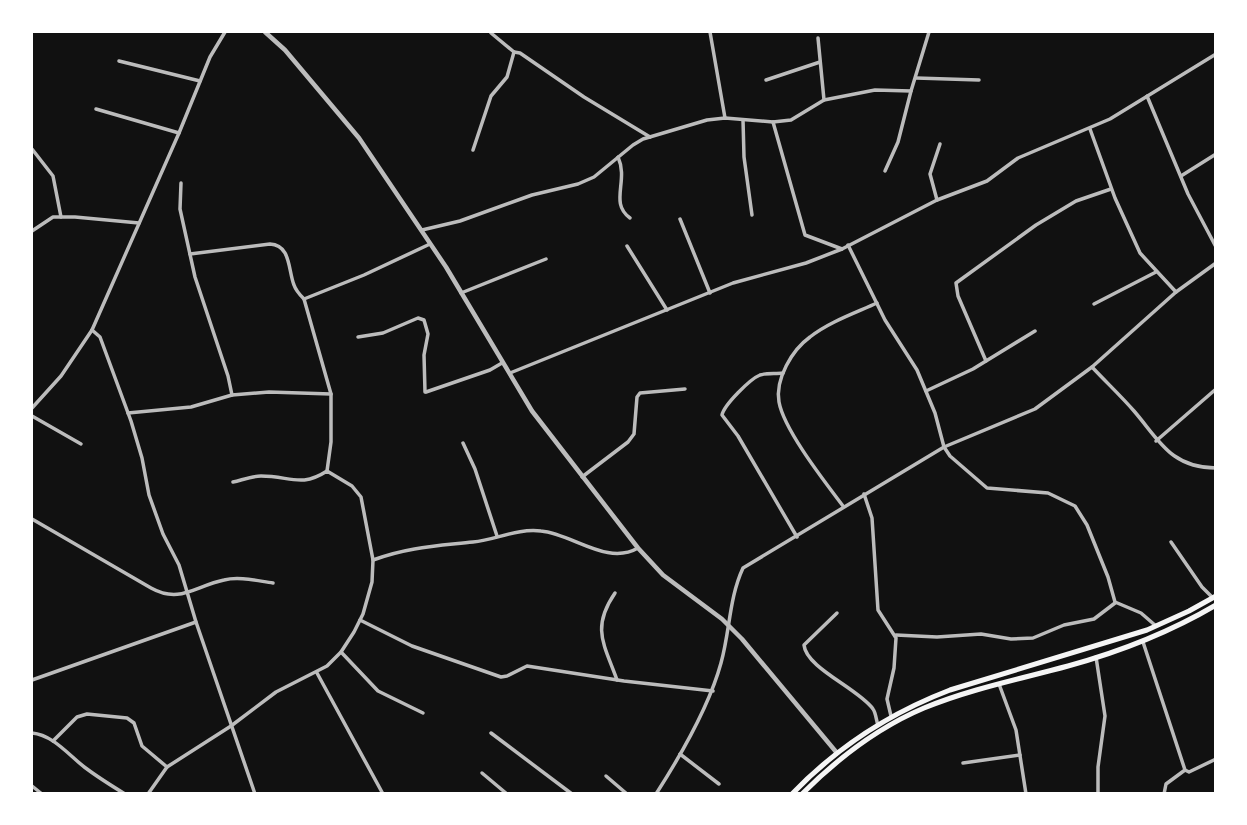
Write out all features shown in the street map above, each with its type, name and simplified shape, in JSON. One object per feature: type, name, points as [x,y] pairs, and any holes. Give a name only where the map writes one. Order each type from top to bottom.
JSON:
[{"type":"main road","points":[[792,793],[838,753],[891,716],[950,690],[1156,626],[1215,600]]},
{"type":"main road","points":[[802,793],[843,757],[898,720],[950,698],[1142,640],[1181,624],[1215,600]]},
{"type":"street","points":[[32,408],[61,376],[92,330],[210,57],[225,32]]},
{"type":"street","points":[[265,32],[285,50],[359,138],[422,230],[532,411],[638,548],[663,575],[728,625],[838,753]]},
{"type":"street","points":[[710,32],[725,118]]},
{"type":"street","points":[[886,171],[898,142],[929,32]]},
{"type":"street","points":[[491,33],[514,52],[520,52],[583,97],[650,137]]},
{"type":"street","points":[[818,38],[824,100]]},
{"type":"street","points":[[473,149],[491,96],[507,77],[514,52]]},
{"type":"street","points":[[508,373],[733,283],[806,263],[842,249],[937,200],[987,181],[1018,158],[1090,129],[1159,91],[1216,54]]},
{"type":"street","points":[[119,61],[200,81]]},
{"type":"street","points":[[766,80],[820,62]]},
{"type":"street","points":[[916,78],[979,80]]},
{"type":"street","points":[[422,230],[460,221],[533,195],[578,184],[594,177],[633,145],[650,137],[707,120],[725,118],[772,122],[800,117],[824,100],[875,90],[911,91]]},
{"type":"street","points":[[1147,96],[1181,176],[1216,247]]},
{"type":"street","points":[[96,109],[179,133]]},
{"type":"street","points":[[743,120],[744,157],[752,215]]},
{"type":"street","points":[[772,122],[805,235],[842,249]]},
{"type":"street","points":[[1090,129],[1111,189],[1140,253],[1176,292]]},
{"type":"street","points":[[937,200],[930,174],[940,145]]},
{"type":"street","points":[[32,149],[53,176],[61,217]]},
{"type":"street","points":[[1181,176],[1216,154]]},
{"type":"street","points":[[618,157],[623,173],[619,206],[630,218]]},
{"type":"street","points":[[181,183],[180,209],[195,277],[232,395]]},
{"type":"street","points":[[986,361],[958,296],[956,283],[1036,225],[1076,201],[1111,189]]},
{"type":"street","points":[[32,231],[47,220],[61,217],[139,223]]},
{"type":"street","points":[[680,219],[710,293]]},
{"type":"street","points":[[190,254],[270,244],[279,246],[285,252],[293,283],[304,299],[331,394],[331,442],[327,471],[316,479],[306,481],[258,476],[233,482]]},
{"type":"street","points":[[304,299],[430,244]]},
{"type":"street","points":[[848,245],[877,303],[917,370],[935,413],[944,447],[987,488],[1048,493],[1075,506],[1087,525],[1115,602]]},
{"type":"street","points":[[627,246],[667,310]]},
{"type":"street","points":[[461,293],[546,259]]},
{"type":"street","points":[[656,793],[713,691],[728,636],[737,579],[743,568],[944,447],[1035,410],[1092,367],[1176,292],[1216,264]]},
{"type":"street","points":[[1094,304],[1156,272]]},
{"type":"street","points":[[843,506],[802,449],[782,412],[778,393],[794,352],[811,336],[877,303]]},
{"type":"street","points":[[358,337],[383,333],[418,318],[424,320],[428,334],[423,362],[425,392],[490,370],[502,363]]},
{"type":"street","points":[[92,330],[100,337],[128,414],[142,458],[149,495],[163,534],[179,565],[255,793]]},
{"type":"street","points":[[926,391],[986,361],[1035,331]]},
{"type":"street","points":[[1092,367],[1136,414],[1156,441],[1175,457],[1203,468],[1216,468]]},
{"type":"street","points":[[784,373],[760,375],[723,409],[722,415],[738,436],[797,537]]},
{"type":"street","points":[[582,477],[628,442],[634,434],[637,426],[637,397],[640,393],[685,389]]},
{"type":"street","points":[[1156,441],[1216,389]]},
{"type":"street","points":[[128,414],[191,407],[232,395],[270,392],[331,394]]},
{"type":"street","points":[[32,416],[81,444]]},
{"type":"street","points":[[463,443],[475,469],[497,536]]},
{"type":"street","points":[[148,793],[167,767],[231,726],[276,692],[317,673],[341,652],[360,620],[372,582],[373,560],[362,498],[352,486],[327,471]]},
{"type":"street","points":[[864,494],[872,518],[878,610],[895,635],[894,668],[887,699],[891,716]]},
{"type":"street","points":[[32,519],[160,593],[177,596],[225,579],[273,583]]},
{"type":"street","points":[[373,560],[410,549],[474,542],[528,530],[544,531],[606,552],[630,553],[638,548]]},
{"type":"street","points":[[1171,542],[1202,587],[1215,600]]},
{"type":"street","points":[[615,593],[604,609],[600,623],[603,642],[617,680]]},
{"type":"street","points":[[1115,602],[1141,612],[1156,626]]},
{"type":"street","points":[[895,635],[937,637],[981,634],[1011,639],[1033,638],[1064,625],[1094,619],[1115,602]]},
{"type":"street","points":[[837,613],[804,645],[804,649],[814,662],[868,704],[874,711],[878,725]]},
{"type":"street","points":[[360,620],[412,646],[501,677],[527,666],[713,691]]},
{"type":"street","points":[[32,680],[196,622]]},
{"type":"street","points":[[1142,640],[1185,770]]},
{"type":"street","points":[[341,652],[378,691],[423,713]]},
{"type":"street","points":[[1096,656],[1105,716],[1098,767],[1098,793]]},
{"type":"street","points":[[317,673],[383,793]]},
{"type":"street","points":[[999,684],[1016,730],[1026,793]]},
{"type":"street","points":[[53,741],[77,717],[87,715],[127,718],[134,723],[142,746],[167,767]]},
{"type":"street","points":[[32,731],[53,741],[89,771],[125,793]]},
{"type":"street","points":[[491,733],[572,793]]},
{"type":"street","points":[[680,754],[719,785]]},
{"type":"street","points":[[963,763],[1020,755]]},
{"type":"street","points":[[1185,770],[1189,772],[1216,759]]},
{"type":"street","points":[[1164,793],[1167,784],[1185,770]]},
{"type":"street","points":[[481,773],[507,793]]},
{"type":"street","points":[[606,776],[627,793]]},
{"type":"street","points":[[32,786],[42,793]]}]
